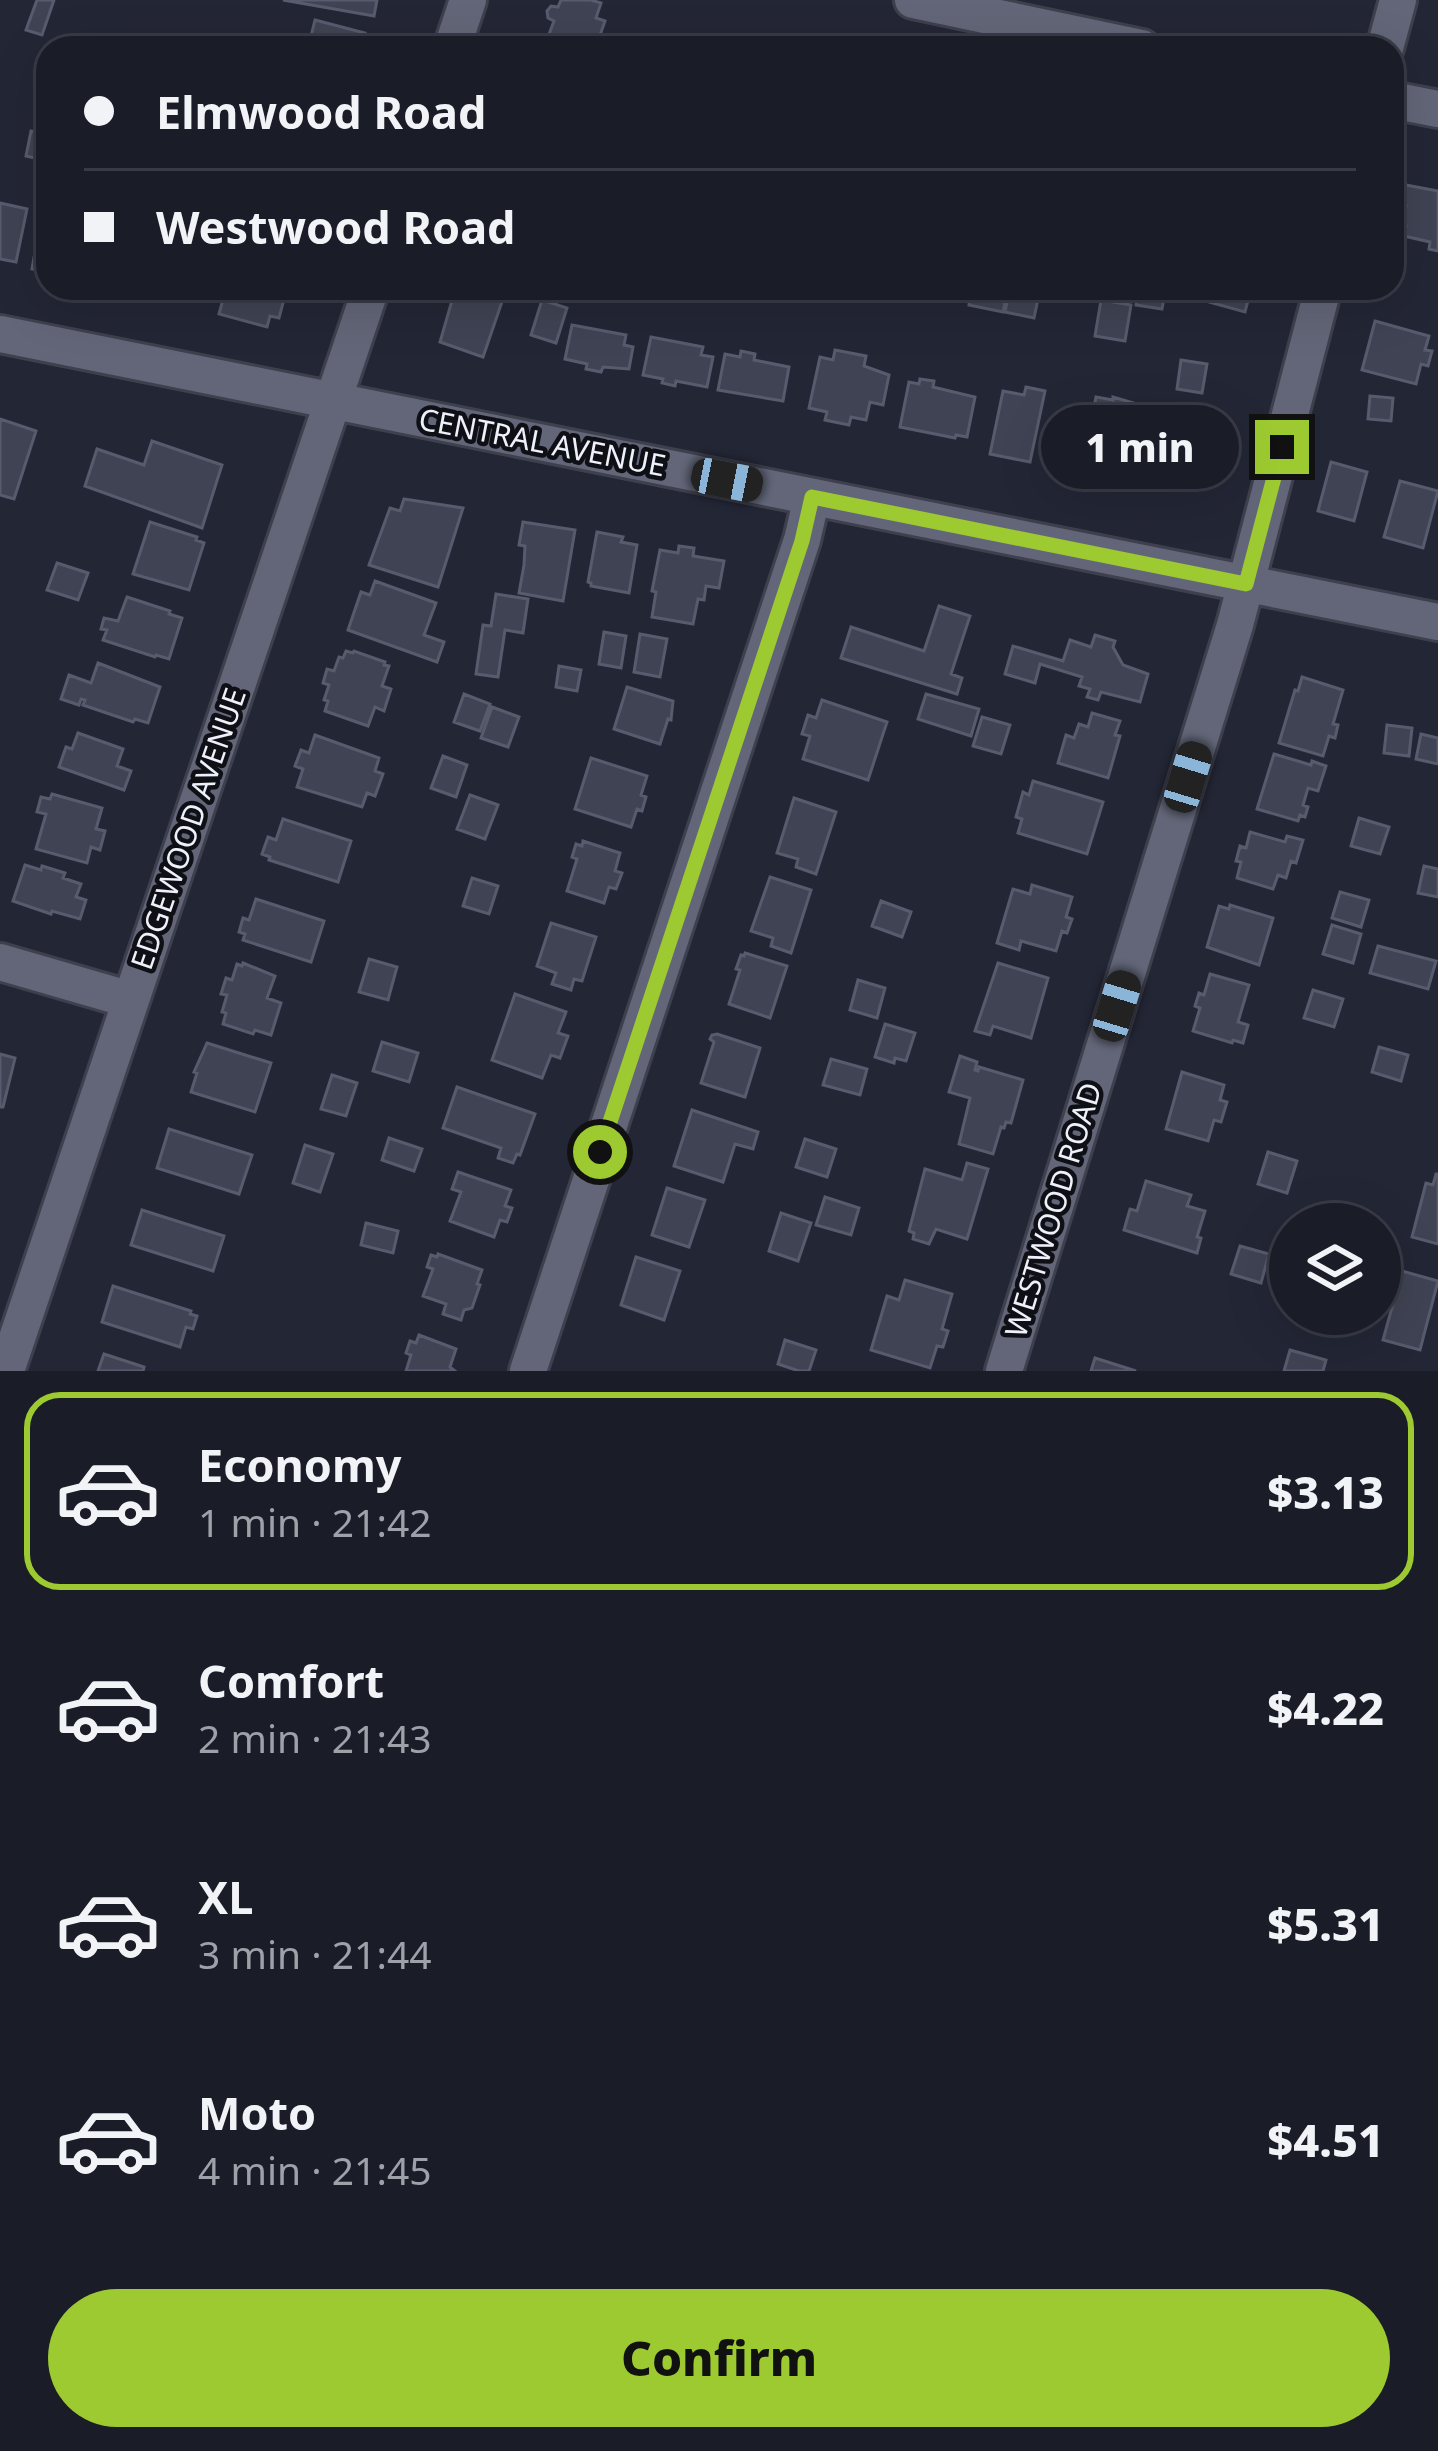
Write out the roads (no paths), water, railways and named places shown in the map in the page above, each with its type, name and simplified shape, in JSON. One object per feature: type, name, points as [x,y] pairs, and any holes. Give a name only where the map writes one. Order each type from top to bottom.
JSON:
[{"type":"street","points":[[456,36],[469,0]]},
{"type":"street","points":[[913,0],[1085,36]]},
{"type":"street","points":[[1388,36],[1398,0]]},
{"type":"street","points":[[1404,102],[1438,109]]},
{"type":"street","name":"EDGEWOOD AVENUE","points":[[6,1371],[367,300]]},
{"type":"street","name":"WESTWOOD ROAD","points":[[1004,1371],[1246,584],[1320,300]]},
{"type":"street","name":"CENTRAL AVENUE","points":[[0,334],[1438,622]]},
{"type":"street","points":[[528,1371],[802,541],[812,497]]},
{"type":"street","points":[[0,962],[131,1000]]}]
